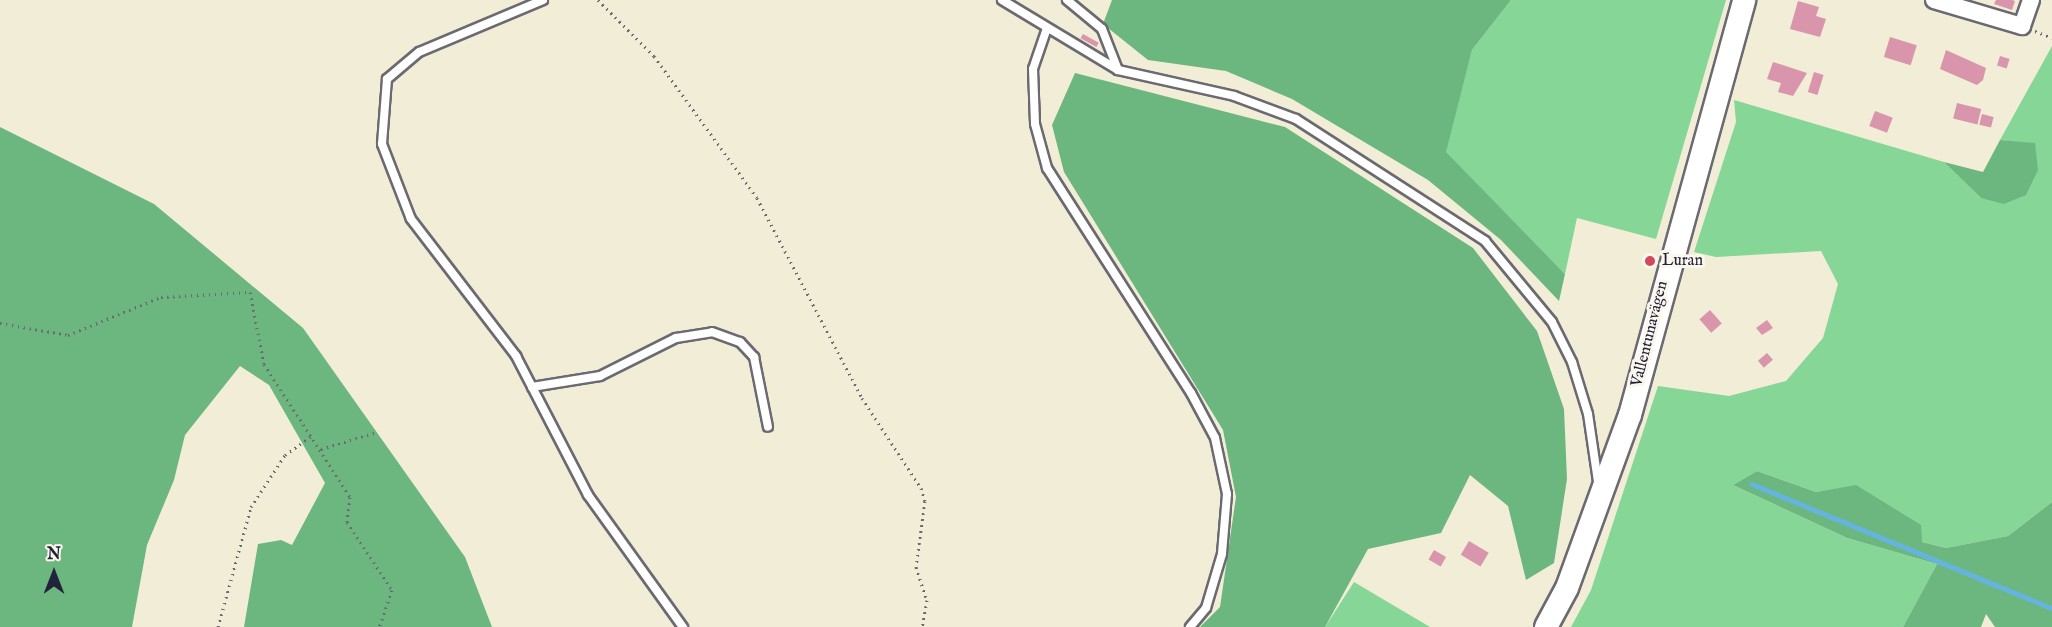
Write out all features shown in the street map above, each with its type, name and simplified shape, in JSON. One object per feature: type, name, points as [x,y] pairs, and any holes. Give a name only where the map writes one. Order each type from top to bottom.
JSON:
[{"type":"main road","name":"Vallentunavägen","points":[[1546,627],[1601,501],[1744,0]]},
{"type":"street","points":[[1934,0],[2022,26],[2031,0]]},
{"type":"lane","points":[[543,0],[419,52],[387,79],[380,116],[382,144],[411,219],[516,356],[588,495],[683,627]]},
{"type":"lane","points":[[1002,0],[1118,70],[1234,96],[1296,119],[1485,241],[1552,322],[1572,362],[1588,414],[1601,501]]},
{"type":"lane","points":[[1067,0],[1102,29],[1118,70]]},
{"type":"lane","points":[[1047,28],[1033,69],[1035,124],[1047,168],[1191,393],[1215,438],[1227,494],[1222,555],[1206,608],[1190,627]]},
{"type":"lane","points":[[532,387],[600,376],[676,338],[712,332],[740,342],[754,357],[768,427]]},
{"type":"path","points":[[598,0],[654,56],[757,198],[862,398],[921,488],[925,501],[916,567],[927,600],[922,627]]},
{"type":"path","points":[[0,324],[68,335],[161,297],[250,292],[264,364],[350,497],[347,522],[392,590],[379,627]]},
{"type":"path","points":[[321,449],[377,432]]},
{"type":"path","points":[[218,627],[251,507],[285,455],[311,436]]},
{"type":"green space","points":[[1112,0],[1511,0],[1472,50],[1446,152],[1565,274],[1559,301],[1501,240],[1428,180],[1292,99],[1226,71],[1148,60],[1103,24]]},
{"type":"green space","points":[[1511,0],[1726,0],[1656,239],[1577,218],[1565,274],[1445,152],[1472,50]]},
{"type":"green space","points":[[2052,46],[2052,502],[2008,536],[1946,548],[1922,542],[1856,486],[1816,492],[1757,471],[1733,485],[1847,538],[1937,564],[1903,627],[1571,627],[1591,590],[1658,386],[1729,396],[1786,381],[1823,338],[1838,284],[1821,251],[1716,257],[1694,252],[1736,122],[1734,100],[1944,162],[1981,198],[2035,144],[2000,140]]},
{"type":"green space","points":[[1075,73],[1285,127],[1473,248],[1537,331],[1564,409],[1567,479],[1554,563],[1526,580],[1508,506],[1470,475],[1441,533],[1368,549],[1325,627],[1200,627],[1220,607],[1236,497],[1223,430],[1064,172],[1052,125]]},
{"type":"green space","points":[[0,127],[154,204],[303,328],[465,557],[492,627],[244,627],[258,544],[281,540],[292,545],[325,483],[269,385],[240,366],[185,435],[174,480],[147,545],[132,627],[0,627]]},
{"type":"green space","points":[[2000,140],[2035,143],[2038,170],[2026,195],[2004,204],[1981,198],[1944,162],[1983,172]]},
{"type":"green space","points":[[1757,471],[1816,492],[1856,485],[1921,525],[1922,542],[1946,548],[2008,536],[2052,502],[2052,627],[1995,627],[1986,614],[1981,627],[1903,627],[1937,564],[1847,538],[1733,485]]},
{"type":"green space","points":[[1354,582],[1430,627],[1325,627]]},
{"type":"building","points":[[1996,0],[2015,1],[2012,10],[1994,4]]},
{"type":"building","points":[[1798,1],[1819,7],[1816,16],[1826,19],[1820,37],[1790,29]]},
{"type":"building","points":[[1083,34],[1099,43],[1096,47],[1081,38]]},
{"type":"building","points":[[1890,37],[1917,45],[1911,65],[1884,57]]},
{"type":"building","points":[[1946,50],[1986,68],[1983,80],[1977,85],[1940,69]]},
{"type":"building","points":[[2000,56],[2010,59],[2007,68],[1997,66]]},
{"type":"building","points":[[1773,62],[1807,73],[1793,96],[1778,92],[1781,83],[1767,79]]},
{"type":"building","points":[[1814,72],[1824,75],[1817,95],[1808,92]]},
{"type":"building","points":[[1957,103],[1981,109],[1977,125],[1953,119]]},
{"type":"building","points":[[1875,111],[1893,118],[1887,133],[1869,126]]},
{"type":"building","points":[[1982,114],[1994,117],[1991,128],[1979,125]]},
{"type":"building","points":[[1710,310],[1722,324],[1711,333],[1699,319]]},
{"type":"building","points":[[1767,320],[1773,328],[1762,335],[1756,328]]},
{"type":"building","points":[[1767,353],[1773,360],[1764,368],[1758,361]]},
{"type":"building","points":[[1469,541],[1489,553],[1480,567],[1461,555]]},
{"type":"building","points":[[1434,550],[1446,557],[1441,567],[1428,560]]},
{"type":"waterway","points":[[1752,484],[2052,608]]},
{"type":"place","name":"Luran","points":[[1650,261]]}]
